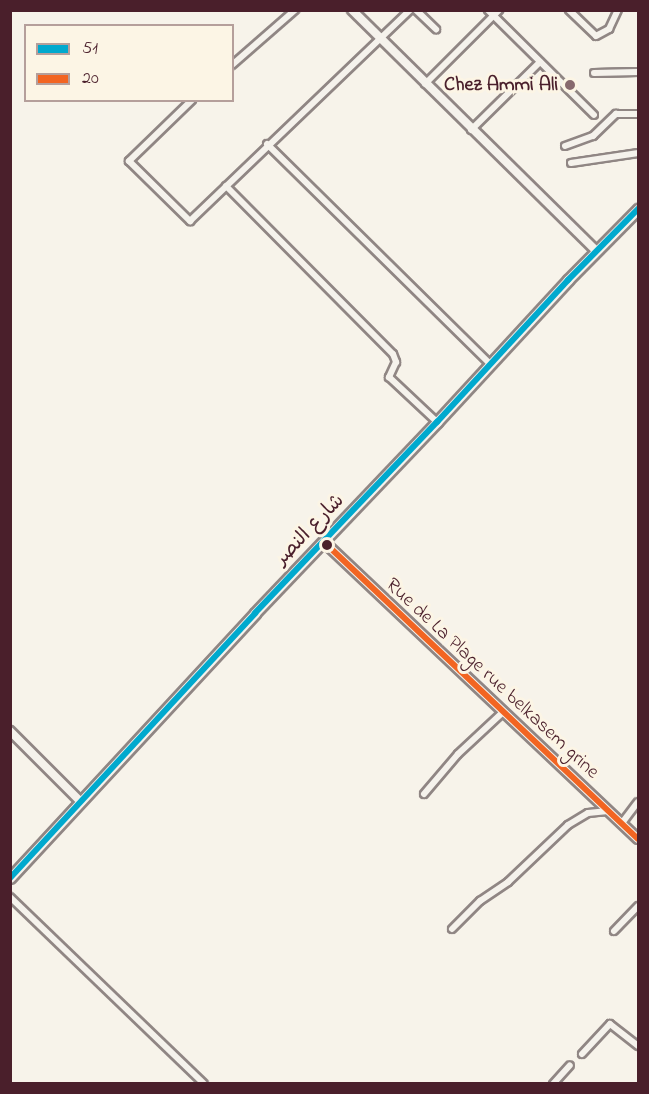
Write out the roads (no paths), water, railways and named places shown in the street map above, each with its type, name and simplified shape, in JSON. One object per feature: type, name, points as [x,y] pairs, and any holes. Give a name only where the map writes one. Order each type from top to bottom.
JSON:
[{"type":"main road","name":"شارع النصر","points":[[10,878],[596,251],[639,209]]},
{"type":"street","points":[[234,63],[295,10]]},
{"type":"street","points":[[352,10],[596,251]]},
{"type":"street","points":[[190,102],[130,164],[190,221],[267,144],[381,40],[410,10]]},
{"type":"street","points":[[416,10],[436,29]]},
{"type":"street","points":[[488,10],[496,13],[540,62],[594,115]]},
{"type":"street","points":[[569,10],[596,36],[609,29],[618,10]]},
{"type":"street","points":[[426,84],[496,13]]},
{"type":"street","points":[[471,130],[540,62]]},
{"type":"street","points":[[594,73],[639,72]]},
{"type":"street","points":[[565,146],[593,136],[616,114],[639,114]]},
{"type":"street","points":[[267,144],[491,365]]},
{"type":"street","points":[[571,164],[639,153]]},
{"type":"street","points":[[226,186],[393,354],[396,362],[389,377],[437,422]]},
{"type":"street","name":"Rue de La Plage rue belkasem grine","points":[[324,542],[639,839]]},
{"type":"street","points":[[424,794],[458,754],[503,712]]},
{"type":"street","points":[[10,731],[81,802]]},
{"type":"street","points":[[622,823],[639,802]]},
{"type":"street","points":[[452,929],[480,901],[508,882],[568,825],[588,813],[608,811]]},
{"type":"street","points":[[10,897],[204,1083]]},
{"type":"street","points":[[614,931],[639,906]]},
{"type":"street","points":[[582,1054],[610,1024],[639,1046]]},
{"type":"street","points":[[553,1083],[570,1065]]},
{"type":"place","name":"Chez Ammi Ali","points":[[570,85]]}]
